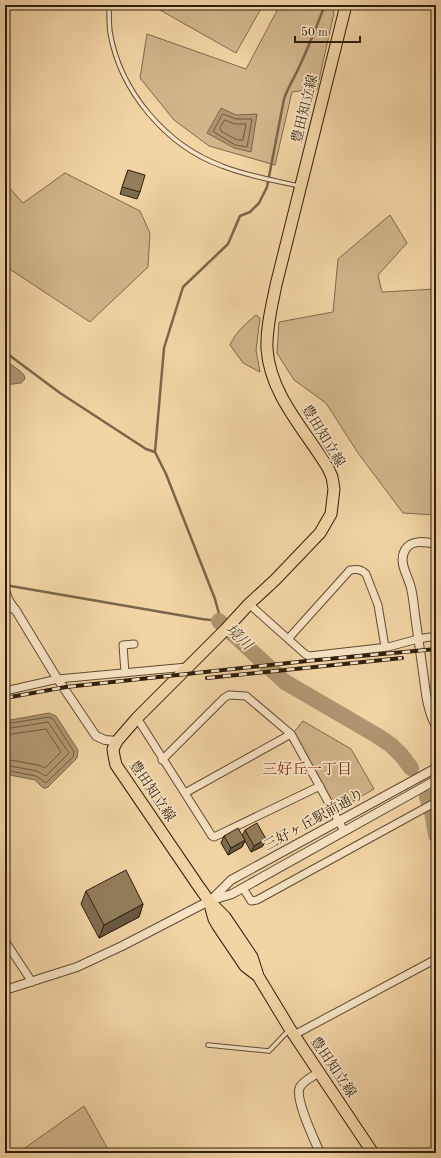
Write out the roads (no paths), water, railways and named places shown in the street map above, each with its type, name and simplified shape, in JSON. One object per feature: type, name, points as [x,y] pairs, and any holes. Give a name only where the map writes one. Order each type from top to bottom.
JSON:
[{"type":"main road","name":"豊田知立線","points":[[346,5],[272,304],[268,335],[268,354],[272,377],[286,404],[328,468],[332,477],[334,489],[331,514],[320,533],[137,718],[117,741],[113,749],[116,765],[209,901],[214,919],[222,932],[245,966],[258,976],[292,1032],[373,1153]]},
{"type":"street","points":[[436,544],[421,542],[412,543],[406,549],[403,557],[403,565],[411,588],[426,698],[436,726]]},
{"type":"street","points":[[288,639],[350,570],[357,569],[362,570],[366,574],[378,605],[385,647]]},
{"type":"street","points":[[6,591],[9,600],[58,680],[96,736],[105,740],[117,741]]},
{"type":"street","points":[[249,604],[309,656],[385,647],[418,638],[436,636]]},
{"type":"street","points":[[5,607],[15,609]]},
{"type":"street","points":[[125,673],[123,646],[134,644]]},
{"type":"street","points":[[5,690],[58,680],[188,667]]},
{"type":"street","points":[[162,760],[224,698],[229,695],[246,696],[291,734],[344,831]]},
{"type":"street","points":[[137,718],[162,760],[214,837],[320,786]]},
{"type":"street","points":[[185,793],[291,734]]},
{"type":"street","name":"三好ヶ丘駅前通り","points":[[209,901],[231,880],[436,768]]},
{"type":"street","points":[[5,990],[77,967],[122,946],[209,901],[232,894],[436,780]]},
{"type":"street","points":[[243,888],[249,899],[254,901],[257,900],[436,802]]},
{"type":"street","points":[[5,941],[32,982]]},
{"type":"street","points":[[292,1032],[436,959]]},
{"type":"street","points":[[320,1072],[303,1083],[298,1092],[300,1104],[320,1153]]},
{"type":"lane","points":[[109,5],[110,32],[118,60],[131,88],[147,112],[176,141],[222,167],[301,187]]},
{"type":"lane","points":[[208,1044],[269,1051],[292,1032]]},
{"type":"water","points":[[221,108],[236,115],[257,114],[251,152],[234,148],[207,133]]},
{"type":"water","points":[[5,360],[24,375],[25,379],[21,383],[5,385]]},
{"type":"water","points":[[49,713],[56,716],[78,750],[77,758],[47,788],[43,788],[35,780],[5,774],[5,721]]},
{"type":"waterway","points":[[5,585],[219,621],[219,614],[215,599],[166,474],[155,452],[164,348],[183,287],[228,244],[240,216],[250,212],[259,203],[267,187],[284,99],[307,50],[325,5]]},
{"type":"waterway","points":[[5,352],[60,393],[146,449],[155,452]]},
{"type":"waterway","name":"境川","points":[[219,621],[285,682],[391,745],[411,768]]},
{"type":"waterway","name":"境川","points":[[427,797],[432,812],[436,835]]},
{"type":"railway","points":[[5,698],[66,687],[307,661],[436,649]]},
{"type":"railway","points":[[207,678],[402,658]]},
{"type":"district","name":"三好丘一丁目","points":[[307,770]]}]
